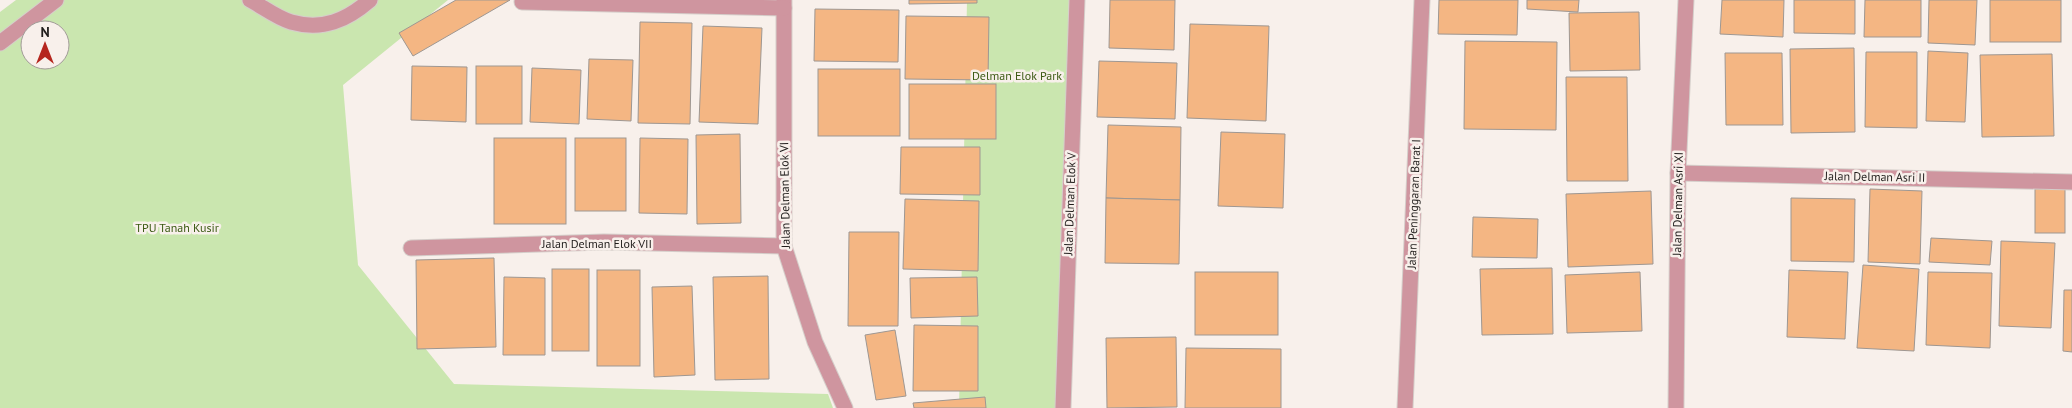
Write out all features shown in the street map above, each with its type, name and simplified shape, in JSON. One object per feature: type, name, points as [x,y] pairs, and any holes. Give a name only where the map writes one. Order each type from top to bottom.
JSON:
[{"type":"street","points":[[0,43],[56,0]]},
{"type":"street","points":[[250,0],[291,22],[312,24],[335,23],[357,12],[370,0]]},
{"type":"street","name":"Jalan Delman Elok V","points":[[1063,408],[1077,0]]},
{"type":"street","name":"Jalan Peninggaran Barat I","points":[[1406,408],[1422,0]]},
{"type":"street","name":"Jalan Delman Asri XI","points":[[1676,408],[1678,173],[1686,0]]},
{"type":"street","points":[[522,2],[784,4]]},
{"type":"street","name":"Jalan Delman Elok VI","points":[[784,4],[784,246],[815,342],[845,408]]},
{"type":"street","name":"Jalan Delman Asri II","points":[[1678,173],[2072,182]]},
{"type":"street","name":"Jalan Delman Elok VII","points":[[411,248],[604,242],[784,246]]},
{"type":"green space","name":"TPU Tanah Kusir","points":[[16,0],[448,0],[343,85],[358,265],[454,384],[828,394],[833,408],[0,408],[0,12]]},
{"type":"green space","name":"Delman Elok Park","points":[[967,0],[1069,0],[1060,408],[959,408]]},
{"type":"building","points":[[456,0],[510,0],[413,56],[399,33]]},
{"type":"building","points":[[909,0],[977,0],[977,3],[909,4]]},
{"type":"building","points":[[1110,0],[1175,0],[1174,50],[1109,48]]},
{"type":"building","points":[[1439,0],[1518,0],[1517,35],[1438,34]]},
{"type":"building","points":[[1527,0],[1579,0],[1578,12],[1527,9]]},
{"type":"building","points":[[1722,0],[1784,0],[1783,37],[1720,34]]},
{"type":"building","points":[[1794,0],[1855,0],[1855,34],[1794,33]]},
{"type":"building","points":[[1865,0],[1921,0],[1921,37],[1864,37]]},
{"type":"building","points":[[1929,0],[1977,0],[1975,45],[1928,43]]},
{"type":"building","points":[[1990,0],[2061,0],[2061,42],[1990,42]]},
{"type":"building","points":[[815,9],[899,10],[898,62],[814,61]]},
{"type":"building","points":[[1639,12],[1640,70],[1570,71],[1569,13]]},
{"type":"building","points":[[906,16],[989,17],[988,80],[905,79]]},
{"type":"building","points":[[640,22],[692,23],[690,124],[638,123]]},
{"type":"building","points":[[1190,24],[1269,26],[1266,121],[1187,118]]},
{"type":"building","points":[[703,26],[762,28],[758,124],[699,122]]},
{"type":"building","points":[[1465,41],[1557,42],[1556,130],[1464,129]]},
{"type":"building","points":[[1854,48],[1855,132],[1791,133],[1790,49]]},
{"type":"building","points":[[1928,51],[1968,53],[1965,122],[1926,121]]},
{"type":"building","points":[[1866,52],[1917,52],[1917,128],[1865,127]]},
{"type":"building","points":[[1725,53],[1782,53],[1783,125],[1726,125]]},
{"type":"building","points":[[2052,54],[2054,136],[1982,137],[1980,55]]},
{"type":"building","points":[[589,59],[633,60],[631,121],[587,119]]},
{"type":"building","points":[[1099,61],[1177,63],[1175,119],[1097,117]]},
{"type":"building","points":[[412,66],[467,67],[466,122],[411,120]]},
{"type":"building","points":[[476,66],[522,66],[522,124],[476,124]]},
{"type":"building","points":[[532,68],[581,70],[579,124],[530,122]]},
{"type":"building","points":[[818,69],[900,69],[900,136],[818,136]]},
{"type":"building","points":[[1566,77],[1627,77],[1628,181],[1567,181]]},
{"type":"building","points":[[909,84],[996,84],[996,139],[909,139]]},
{"type":"building","points":[[1108,125],[1181,127],[1180,200],[1106,198]]},
{"type":"building","points":[[1221,132],[1285,134],[1283,208],[1218,206]]},
{"type":"building","points":[[740,134],[741,223],[697,224],[696,135]]},
{"type":"building","points":[[494,138],[566,138],[566,224],[494,224]]},
{"type":"building","points":[[575,138],[626,138],[626,211],[575,211]]},
{"type":"building","points":[[640,138],[688,139],[687,214],[639,213]]},
{"type":"building","points":[[901,147],[980,147],[980,195],[900,194]]},
{"type":"building","points":[[1870,189],[1922,191],[1920,264],[1868,262]]},
{"type":"building","points":[[2035,189],[2065,189],[2065,233],[2035,233]]},
{"type":"building","points":[[1651,191],[1653,264],[1568,267],[1566,194]]},
{"type":"building","points":[[1106,198],[1180,200],[1179,264],[1105,263]]},
{"type":"building","points":[[1791,198],[1855,199],[1854,262],[1791,261]]},
{"type":"building","points":[[905,199],[979,201],[978,271],[903,269]]},
{"type":"building","points":[[1473,217],[1538,219],[1537,258],[1472,257]]},
{"type":"building","points":[[849,232],[899,232],[898,326],[848,326]]},
{"type":"building","points":[[1931,238],[1992,241],[1990,265],[1929,262]]},
{"type":"building","points":[[2001,241],[2055,243],[2051,328],[1999,326]]},
{"type":"building","points":[[494,258],[496,347],[417,349],[416,260]]},
{"type":"building","points":[[1863,265],[1919,269],[1914,351],[1857,348]]},
{"type":"building","points":[[1552,268],[1553,334],[1482,335],[1480,269]]},
{"type":"building","points":[[552,269],[589,269],[589,351],[552,351]]},
{"type":"building","points":[[597,270],[640,270],[640,366],[597,366]]},
{"type":"building","points":[[1789,270],[1848,272],[1845,339],[1787,337]]},
{"type":"building","points":[[1195,272],[1278,272],[1278,335],[1195,335]]},
{"type":"building","points":[[1640,272],[1642,331],[1567,333],[1565,275]]},
{"type":"building","points":[[1928,272],[1992,273],[1990,348],[1926,345]]},
{"type":"building","points":[[768,276],[769,379],[715,380],[713,277]]},
{"type":"building","points":[[504,277],[545,278],[545,355],[503,355]]},
{"type":"building","points":[[977,277],[978,316],[911,318],[910,278]]},
{"type":"building","points":[[692,286],[695,375],[654,377],[652,287]]},
{"type":"building","points":[[2064,290],[2072,290],[2072,352],[2063,351]]},
{"type":"building","points":[[914,325],[978,326],[978,391],[913,391]]},
{"type":"building","points":[[895,330],[906,396],[876,400],[865,335]]},
{"type":"building","points":[[1176,337],[1177,407],[1107,408],[1106,338]]},
{"type":"building","points":[[1186,348],[1281,349],[1281,408],[1185,408]]},
{"type":"building","points":[[985,397],[986,408],[914,408],[913,403]]}]
